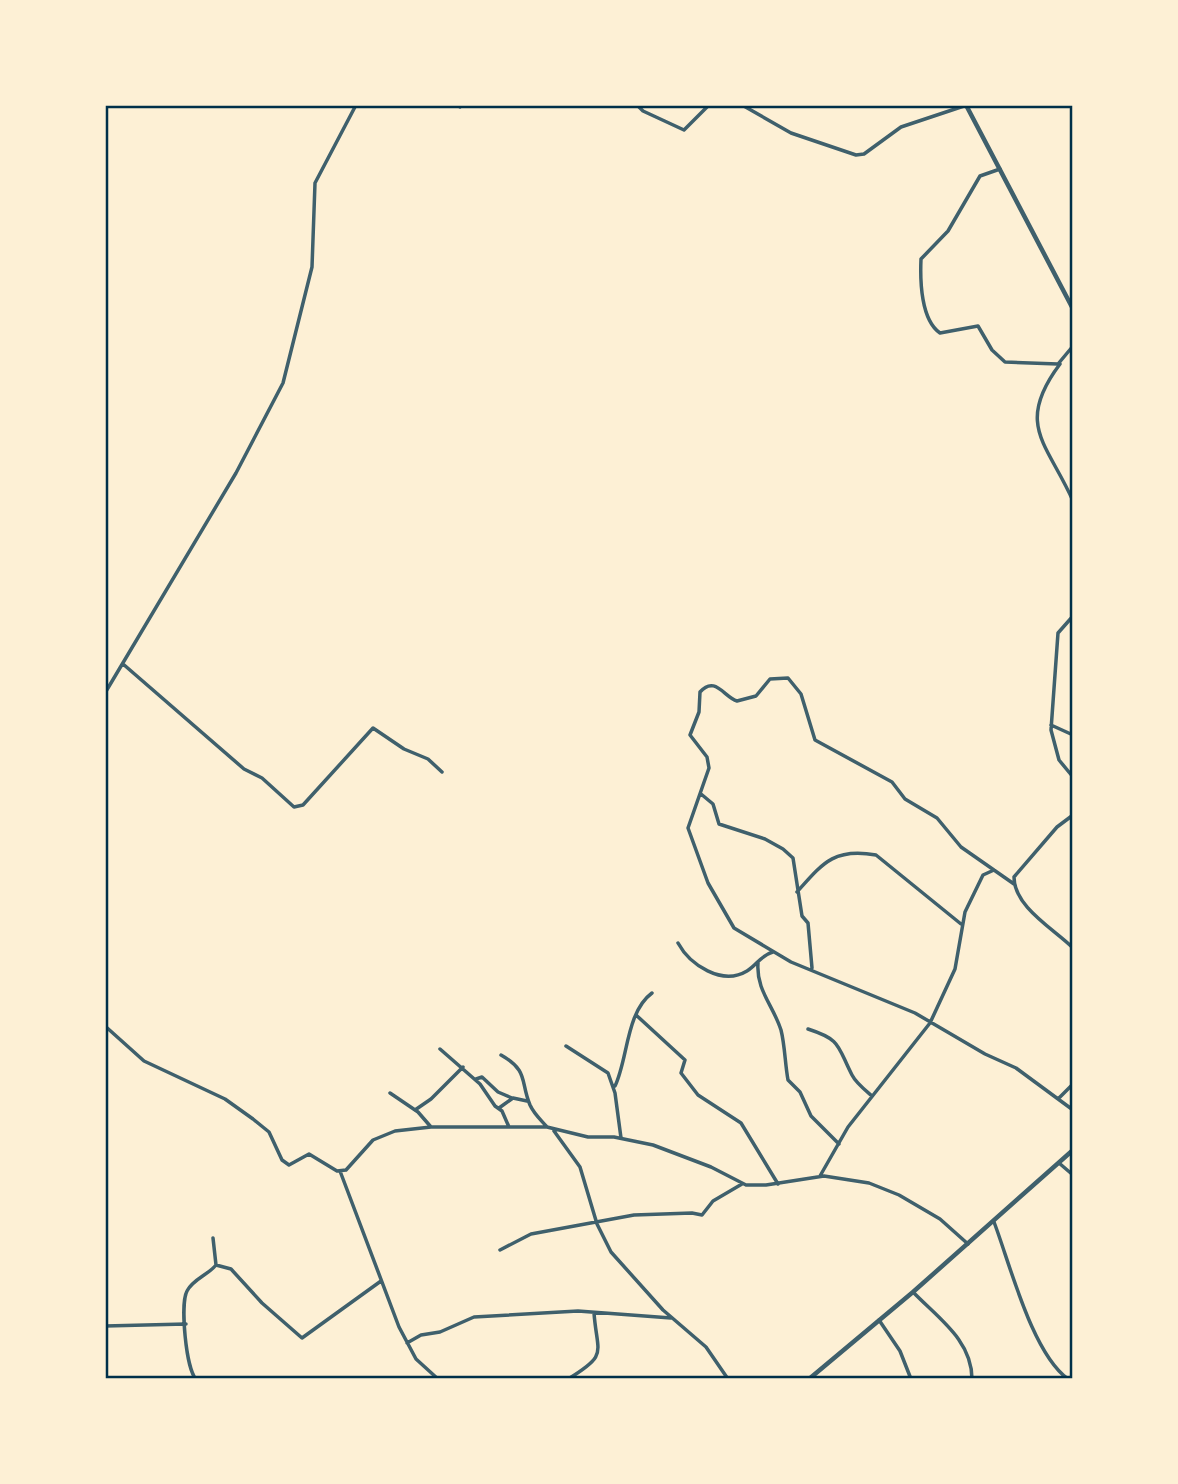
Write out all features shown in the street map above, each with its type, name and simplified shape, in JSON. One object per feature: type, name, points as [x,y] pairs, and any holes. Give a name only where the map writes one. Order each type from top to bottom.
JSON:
[{"type":"street","points":[[105,693],[236,473],[283,383],[312,267],[314,183],[356,105]]},
{"type":"street","points":[[637,105],[678,130],[690,126],[709,105]]},
{"type":"street","points":[[742,105],[791,133],[856,155],[864,154],[879,139],[909,123],[966,105],[1073,309]]},
{"type":"street","points":[[1001,168],[980,176],[948,231],[925,253],[920,269],[927,311],[940,333],[978,326],[992,350],[1010,364],[1051,365],[1062,361]]},
{"type":"street","points":[[1073,346],[1044,388],[1037,423],[1043,445],[1062,475],[1073,501]]},
{"type":"street","points":[[1073,617],[1058,633],[1051,725],[1059,760],[1073,777]]},
{"type":"street","points":[[123,664],[244,769],[262,778],[294,807],[303,805],[373,728],[404,749],[428,759],[442,772]]},
{"type":"street","points":[[1073,948],[1045,925],[1014,884],[961,847],[937,818],[905,799],[892,782],[815,740],[801,694],[788,678],[770,679],[756,695],[737,701],[721,688],[703,688],[691,735],[709,762],[688,828],[708,883],[734,928],[773,952],[905,1008],[1016,1068],[1073,1111]]},
{"type":"street","points":[[1051,725],[1073,735]]},
{"type":"street","points":[[701,794],[713,804],[719,824],[765,839],[793,858],[797,892],[802,901],[802,916],[808,923],[812,968]]},
{"type":"street","points":[[1014,884],[1015,873],[1032,853],[1073,815]]},
{"type":"street","points":[[797,892],[819,866],[838,856],[876,855],[961,925]]},
{"type":"street","points":[[820,1176],[824,1165],[872,1096],[905,1059],[930,1023],[955,969],[961,925],[981,878],[986,872],[996,869]]},
{"type":"street","points":[[678,943],[685,957],[716,974],[735,977],[758,963],[766,954],[773,952]]},
{"type":"street","points":[[758,963],[760,987],[770,1002],[783,1040],[788,1080],[800,1092],[811,1116],[839,1144]]},
{"type":"street","points":[[614,1088],[624,1067],[636,1014],[642,1002],[652,993]]},
{"type":"street","points":[[636,1014],[685,1060],[681,1073],[698,1095],[741,1123],[778,1184]]},
{"type":"street","points":[[105,1026],[144,1061],[225,1099],[253,1119],[269,1132],[285,1164],[294,1164],[312,1154],[340,1171],[407,1343],[421,1365],[438,1379]]},
{"type":"street","points":[[808,1029],[834,1039],[843,1051],[853,1076],[872,1096]]},
{"type":"street","points":[[566,1045],[606,1069],[614,1088],[621,1138]]},
{"type":"street","points":[[440,1049],[476,1079],[499,1108],[509,1127]]},
{"type":"street","points":[[501,1055],[520,1071],[528,1101],[580,1167],[597,1224],[611,1252],[671,1318],[706,1347],[728,1379]]},
{"type":"street","points":[[415,1110],[431,1099],[463,1067]]},
{"type":"street","points":[[476,1079],[482,1077],[498,1092],[528,1101]]},
{"type":"street","points":[[1058,1100],[1073,1084]]},
{"type":"street","points":[[390,1093],[415,1110],[430,1127]]},
{"type":"street","points":[[499,1108],[512,1098]]},
{"type":"street","points":[[340,1171],[351,1167],[380,1136],[430,1127],[550,1128],[588,1137],[621,1138],[653,1146],[711,1167],[742,1184],[778,1184],[820,1176],[869,1183],[899,1195],[940,1219],[968,1244]]},
{"type":"street","points":[[809,1379],[994,1222],[1073,1150]]},
{"type":"street","points":[[1059,1163],[1073,1175]]},
{"type":"street","points":[[500,1250],[531,1234],[644,1214],[702,1215],[713,1201],[742,1184]]},
{"type":"street","points":[[994,1222],[1031,1327],[1050,1358],[1068,1379]]},
{"type":"street","points":[[214,1238],[216,1265]]},
{"type":"street","points":[[216,1265],[231,1269],[262,1303],[302,1338],[382,1281]]},
{"type":"street","points":[[195,1379],[188,1367],[185,1298],[188,1289],[216,1265]]},
{"type":"street","points":[[913,1292],[963,1342],[971,1360],[972,1379]]},
{"type":"street","points":[[407,1343],[421,1335],[440,1332],[474,1317],[594,1312],[671,1318]]},
{"type":"street","points":[[568,1379],[592,1364],[597,1357],[599,1339],[594,1312]]},
{"type":"street","points":[[879,1320],[900,1351],[911,1379]]},
{"type":"street","points":[[105,1326],[186,1324]]}]
